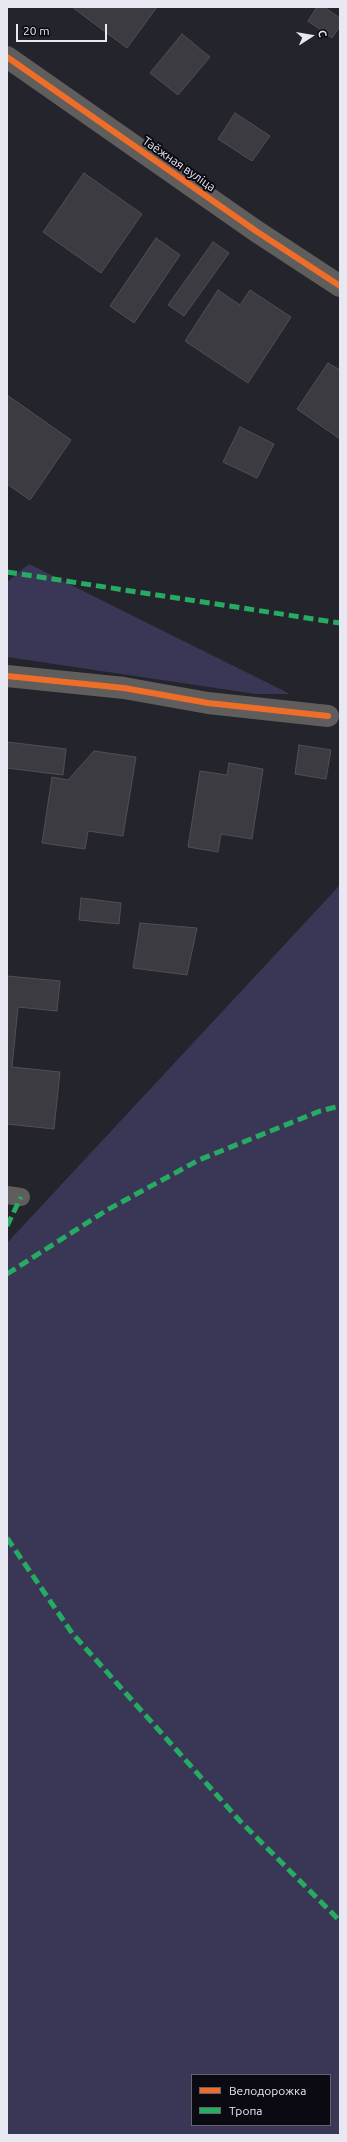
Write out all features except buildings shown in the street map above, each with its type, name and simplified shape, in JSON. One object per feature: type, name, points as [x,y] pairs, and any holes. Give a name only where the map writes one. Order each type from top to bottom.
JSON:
[{"type":"street","name":"Таёжная вуліца","points":[[7,57],[256,231],[340,286]]},
{"type":"street","points":[[7,676],[124,688],[208,703],[328,716]]},
{"type":"shaded area","points":[[29,564],[290,694],[256,694],[7,657],[7,582]]},
{"type":"shaded area","points":[[340,885],[340,2135],[7,2135],[7,1243]]},
{"type":"marked path","points":[[7,572],[340,623]]},
{"type":"marked path","points":[[7,1274],[107,1210],[199,1160],[320,1111],[340,1106]]},
{"type":"marked path","points":[[7,1226],[21,1197]]},
{"type":"marked path","points":[[7,1538],[72,1633],[240,1821],[340,1921]]},
{"type":"cycle path","points":[[7,57],[256,231],[340,286]]},
{"type":"cycle path","points":[[7,676],[124,688],[208,703],[328,716]]}]
